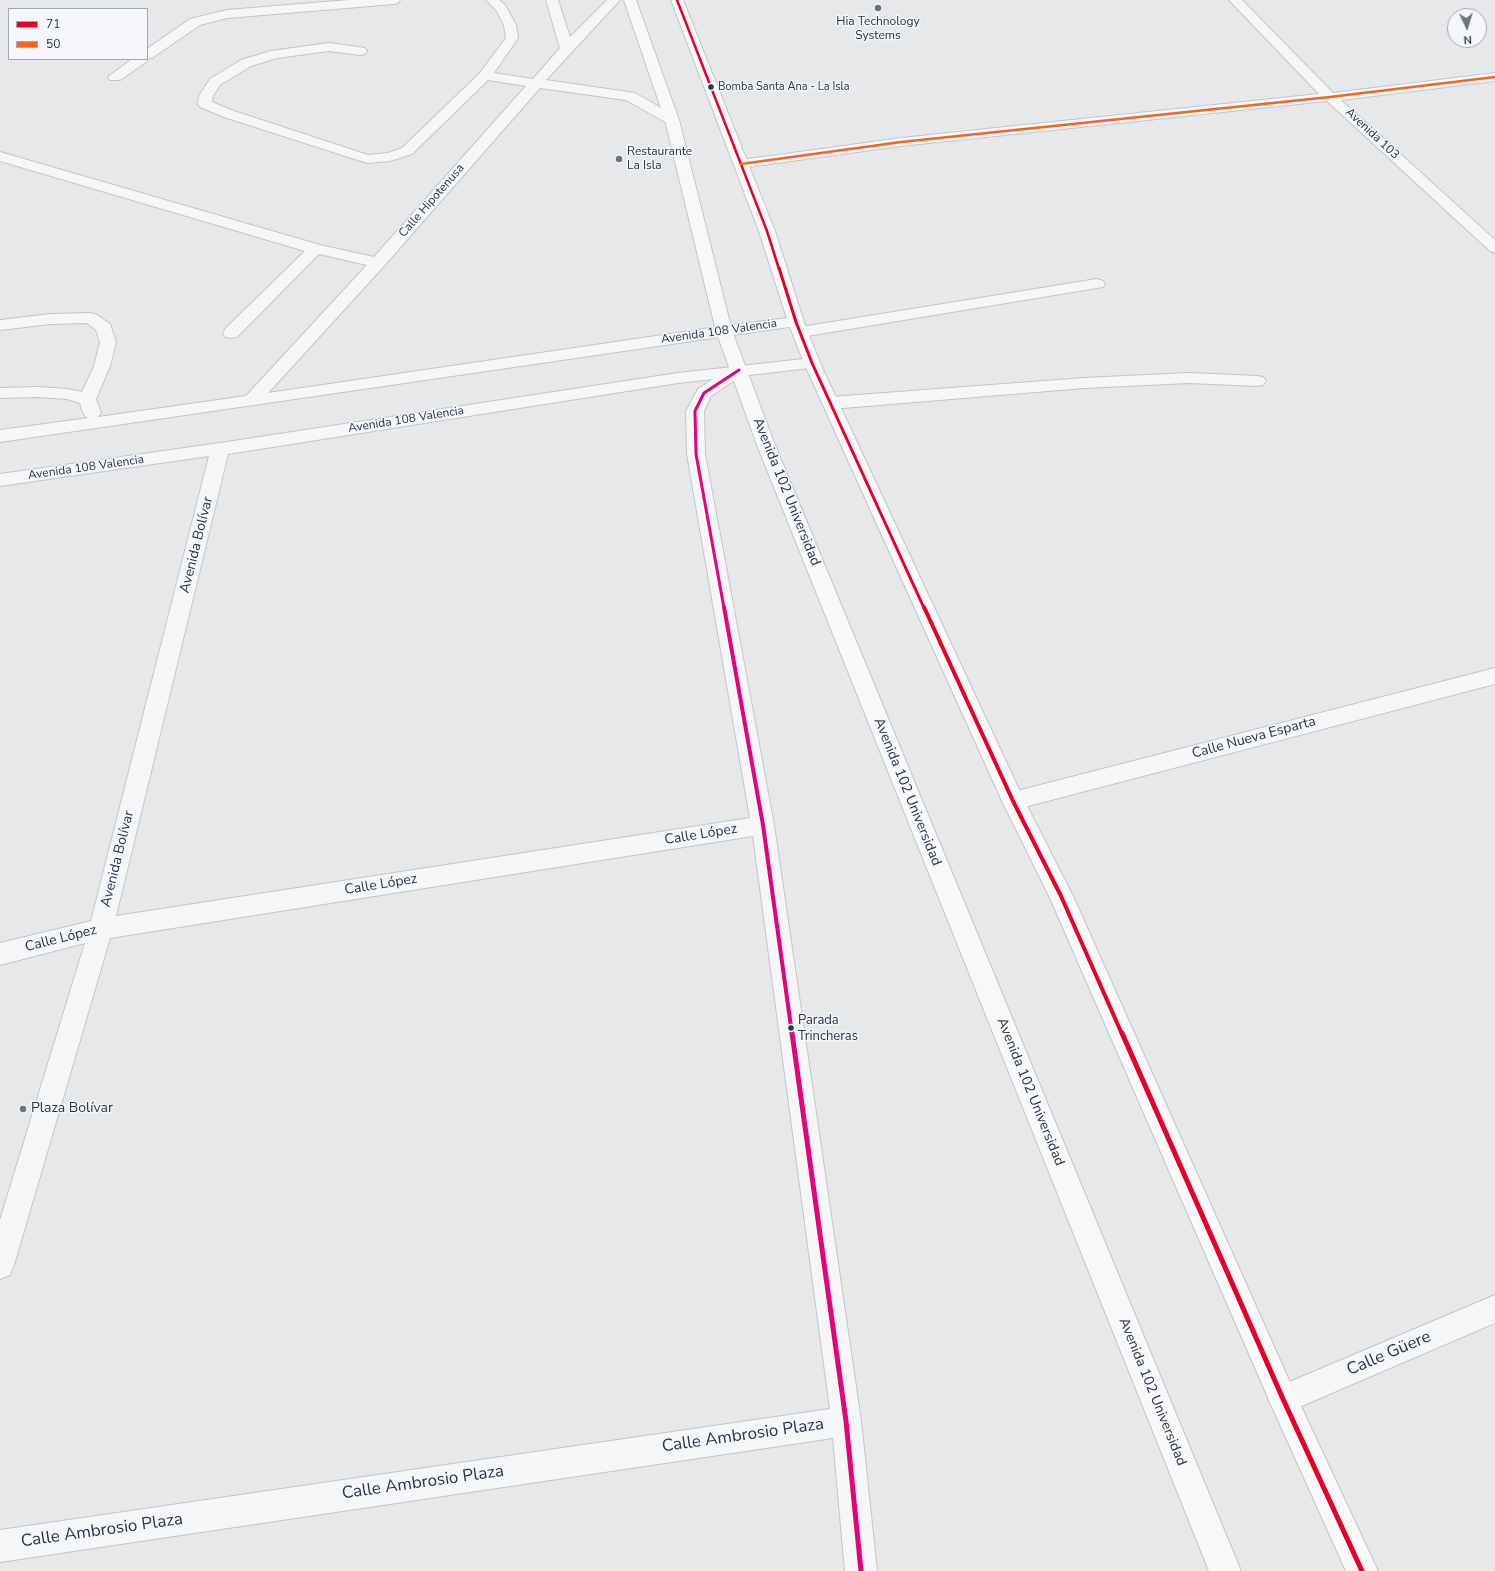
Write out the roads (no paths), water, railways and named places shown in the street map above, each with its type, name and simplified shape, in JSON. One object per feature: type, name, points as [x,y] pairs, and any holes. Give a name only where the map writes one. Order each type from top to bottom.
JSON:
[{"type":"main road","name":"Avenida 102 Universidad","points":[[630,0],[672,120],[724,330],[769,453],[1225,1571]]},
{"type":"main road","points":[[677,0],[767,231],[812,363],[1013,801],[1061,896],[1283,1399],[1362,1571]]},
{"type":"street","points":[[148,54],[196,22],[227,14],[394,0]]},
{"type":"street","points":[[360,51],[329,47],[276,54],[246,63],[215,82],[206,96],[205,104],[229,114],[367,159],[390,157],[407,151],[485,76],[512,38],[510,24],[501,8],[492,0]]},
{"type":"street","points":[[552,0],[566,48]]},
{"type":"street","name":"Calle Hipotenusa","points":[[251,401],[378,263],[566,48],[614,0]]},
{"type":"street","name":"Avenida 103","points":[[1235,0],[1330,96],[1495,248]]},
{"type":"street","points":[[115,77],[140,60]]},
{"type":"street","points":[[485,76],[534,84],[630,96],[672,120]]},
{"type":"street","points":[[741,164],[901,142],[1495,77]]},
{"type":"street","points":[[0,156],[316,248],[378,263]]},
{"type":"street","points":[[231,333],[316,248]]},
{"type":"street","name":"Avenida 108 Valencia","points":[[0,436],[251,401],[724,330],[799,327],[1098,284]]},
{"type":"street","points":[[0,326],[51,319],[91,318],[104,328],[108,342],[102,366],[88,399],[95,423]]},
{"type":"street","name":"Avenida 108 Valencia","points":[[0,480],[220,449],[670,379],[739,370],[812,363]]},
{"type":"street","points":[[739,370],[704,393],[695,411],[696,454],[763,825],[846,1420],[860,1571]]},
{"type":"street","points":[[831,403],[1084,384],[1189,378],[1257,381]]},
{"type":"street","points":[[0,393],[38,392],[67,394],[88,399]]},
{"type":"street","name":"Avenida Bolívar","points":[[0,1265],[101,929],[220,449]]},
{"type":"street","name":"Calle Nueva Esparta","points":[[1013,801],[1495,676]]},
{"type":"street","name":"Calle López","points":[[0,954],[101,929],[763,825]]},
{"type":"street","name":"Calle Güere","points":[[1283,1399],[1495,1309]]},
{"type":"street","name":"Calle Ambrosio Plaza","points":[[0,1546],[846,1420]]},
{"type":"place","name":"Hia Technology Systems","points":[[878,8]]},
{"type":"place","name":"Bomba Santa Ana - La Isla","points":[[711,87]]},
{"type":"place","name":"Restaurante La Isla","points":[[619,159]]},
{"type":"place","name":"Parada Trincheras","points":[[791,1028]]},
{"type":"place","name":"Plaza Bolívar","points":[[23,1109]]}]
